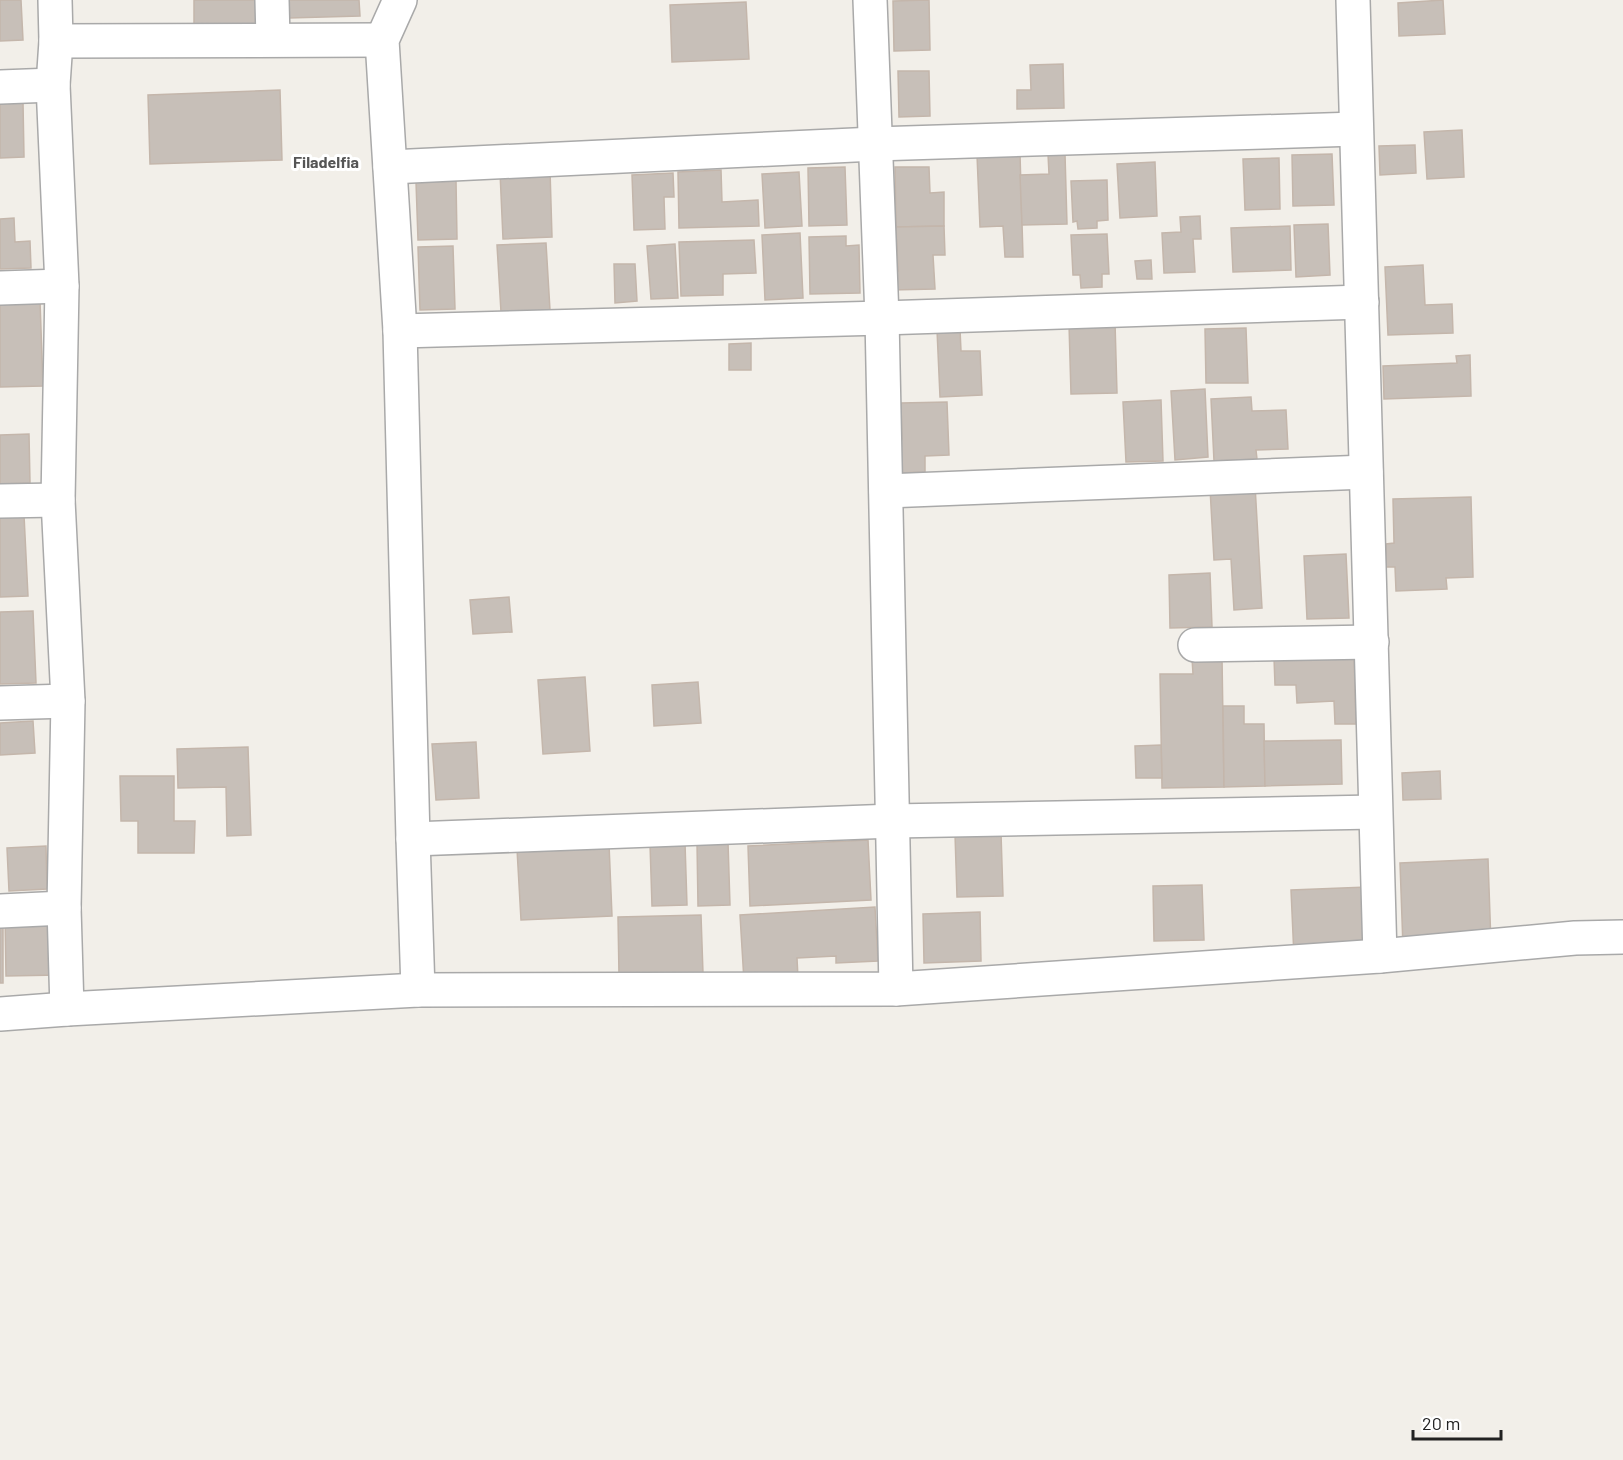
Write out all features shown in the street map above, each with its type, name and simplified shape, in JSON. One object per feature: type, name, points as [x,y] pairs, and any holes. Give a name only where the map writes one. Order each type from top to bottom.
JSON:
[{"type":"street","points":[[55,0],[56,41],[53,85],[62,286],[58,500],[68,701],[64,908],[68,1009]]},
{"type":"street","points":[[272,0],[273,39]]},
{"type":"street","points":[[400,0],[382,40],[400,331],[418,990]]},
{"type":"street","points":[[870,0],[882,318],[896,988]]},
{"type":"street","points":[[1353,0],[1380,956]]},
{"type":"street","points":[[56,41],[382,40]]},
{"type":"street","points":[[0,87],[53,85]]},
{"type":"street","points":[[390,167],[875,144],[1356,129]]},
{"type":"street","points":[[0,288],[62,286]]},
{"type":"street","points":[[400,331],[1362,302]]},
{"type":"street","points":[[886,491],[1366,472]]},
{"type":"street","points":[[0,501],[58,500]]},
{"type":"street","points":[[1195,645],[1372,642]]},
{"type":"street","points":[[0,704],[68,701]]},
{"type":"street","points":[[413,839],[892,821],[1375,812]]},
{"type":"street","points":[[0,911],[64,908]]},
{"type":"street","points":[[0,1014],[418,990],[896,988],[1380,956],[1575,938],[1623,936]]},
{"type":"building","points":[[0,0],[21,0],[23,40],[0,41]]},
{"type":"building","points":[[194,0],[261,0],[262,25],[194,28]]},
{"type":"building","points":[[289,0],[359,0],[360,16],[289,18]]},
{"type":"building","points":[[929,0],[930,50],[894,51],[893,1]]},
{"type":"building","points":[[1443,0],[1445,34],[1399,36],[1398,3]]},
{"type":"building","points":[[746,2],[749,59],[672,62],[670,5]]},
{"type":"building","points":[[1063,64],[1064,108],[1017,109],[1017,90],[1031,90],[1030,65]]},
{"type":"building","points":[[898,71],[929,71],[930,116],[899,117]]},
{"type":"building","points":[[280,90],[282,160],[150,164],[148,95]]},
{"type":"building","points":[[23,102],[24,157],[0,158],[0,103]]},
{"type":"building","points":[[1462,130],[1464,177],[1427,179],[1424,132]]},
{"type":"building","points":[[1415,145],[1416,173],[1380,175],[1379,146]]},
{"type":"building","points":[[1020,154],[1023,257],[1005,257],[1003,226],[980,227],[977,155]]},
{"type":"building","points":[[1048,154],[1065,154],[1067,224],[1022,225],[1020,175],[1049,174]]},
{"type":"building","points":[[1332,154],[1334,205],[1293,206],[1292,155]]},
{"type":"building","points":[[1279,158],[1280,209],[1245,210],[1243,159]]},
{"type":"building","points":[[1155,162],[1157,216],[1120,218],[1117,164]]},
{"type":"building","points":[[845,167],[847,225],[809,226],[808,168]]},
{"type":"building","points":[[895,167],[929,167],[930,193],[944,192],[944,226],[896,227]]},
{"type":"building","points":[[550,170],[552,237],[503,239],[500,172]]},
{"type":"building","points":[[721,170],[722,202],[758,200],[759,226],[679,228],[678,172]]},
{"type":"building","points":[[799,172],[802,226],[765,228],[762,174]]},
{"type":"building","points":[[673,173],[674,197],[664,197],[665,229],[634,230],[632,175]]},
{"type":"building","points":[[456,180],[457,239],[418,240],[416,182]]},
{"type":"building","points":[[1107,180],[1108,220],[1097,221],[1097,228],[1078,229],[1077,221],[1073,222],[1071,181]]},
{"type":"building","points":[[1200,216],[1201,239],[1193,239],[1195,272],[1164,273],[1162,233],[1181,232],[1180,217]]},
{"type":"building","points":[[14,218],[15,242],[30,241],[31,268],[0,269],[0,219]]},
{"type":"building","points":[[1328,224],[1330,275],[1296,277],[1294,225]]},
{"type":"building","points":[[944,226],[945,255],[933,255],[935,289],[891,290],[891,271],[898,271],[896,227]]},
{"type":"building","points":[[1290,226],[1291,270],[1233,272],[1231,228]]},
{"type":"building","points":[[800,233],[803,298],[765,300],[762,235]]},
{"type":"building","points":[[1107,234],[1109,274],[1102,274],[1102,287],[1081,288],[1080,275],[1073,275],[1071,235]]},
{"type":"building","points":[[846,236],[846,246],[859,245],[860,293],[810,294],[809,237]]},
{"type":"building","points":[[754,240],[756,273],[723,274],[723,295],[681,296],[679,242]]},
{"type":"building","points":[[546,243],[550,310],[501,312],[497,245]]},
{"type":"building","points":[[675,244],[678,298],[651,299],[647,246]]},
{"type":"building","points":[[453,246],[455,309],[420,310],[418,247]]},
{"type":"building","points":[[1151,260],[1152,279],[1137,279],[1135,261]]},
{"type":"building","points":[[614,264],[635,264],[637,301],[615,303]]},
{"type":"building","points":[[1423,265],[1425,305],[1452,304],[1453,333],[1388,335],[1385,267]]},
{"type":"building","points":[[0,301],[40,301],[43,386],[0,387]]},
{"type":"building","points":[[1115,322],[1117,393],[1071,394],[1069,324]]},
{"type":"building","points":[[1246,328],[1248,383],[1206,383],[1205,329]]},
{"type":"building","points":[[960,329],[961,351],[980,351],[982,395],[940,397],[937,330]]},
{"type":"building","points":[[751,343],[751,370],[729,370],[729,344]]},
{"type":"building","points":[[1470,355],[1471,396],[1384,399],[1383,366],[1457,363],[1456,356]]},
{"type":"building","points":[[1205,389],[1208,457],[1175,460],[1171,391]]},
{"type":"building","points":[[1251,397],[1252,411],[1286,410],[1288,449],[1256,450],[1257,459],[1214,461],[1211,399]]},
{"type":"building","points":[[1161,400],[1163,461],[1126,462],[1123,402]]},
{"type":"building","points":[[947,402],[949,455],[925,456],[925,472],[898,473],[897,440],[902,439],[901,403]]},
{"type":"building","points":[[29,434],[30,483],[0,484],[0,435]]},
{"type":"building","points":[[1255,485],[1262,608],[1234,610],[1231,559],[1214,560],[1210,488]]},
{"type":"building","points":[[1471,497],[1473,577],[1446,578],[1447,589],[1396,591],[1395,567],[1386,567],[1386,544],[1394,543],[1393,499]]},
{"type":"building","points":[[24,515],[28,596],[0,597],[0,516]]},
{"type":"building","points":[[1346,554],[1349,618],[1307,619],[1304,556]]},
{"type":"building","points":[[1210,573],[1212,627],[1170,628],[1169,575]]},
{"type":"building","points":[[509,597],[512,632],[473,634],[470,600]]},
{"type":"building","points":[[33,611],[36,683],[0,684],[0,612]]},
{"type":"building","points":[[1354,655],[1356,724],[1335,724],[1334,701],[1297,703],[1296,685],[1275,685],[1274,658]]},
{"type":"building","points":[[1222,657],[1224,787],[1162,788],[1160,674],[1193,674],[1192,658]]},
{"type":"building","points":[[585,677],[590,751],[543,754],[538,680]]},
{"type":"building","points":[[698,682],[701,723],[654,726],[652,685]]},
{"type":"building","points":[[1223,706],[1244,706],[1244,724],[1264,724],[1265,786],[1224,787]]},
{"type":"building","points":[[33,721],[35,753],[0,755],[0,723]]},
{"type":"building","points":[[1341,740],[1342,784],[1265,786],[1264,741]]},
{"type":"building","points":[[476,742],[479,798],[436,800],[432,744]]},
{"type":"building","points":[[1161,745],[1162,778],[1136,778],[1135,746]]},
{"type":"building","points":[[248,747],[251,835],[227,836],[226,787],[178,788],[177,749]]},
{"type":"building","points":[[1440,771],[1441,799],[1403,800],[1402,773]]},
{"type":"building","points":[[120,776],[174,776],[174,821],[195,821],[194,853],[138,853],[138,821],[121,821]]},
{"type":"building","points":[[1001,833],[1003,896],[957,897],[955,834]]},
{"type":"building","points":[[868,840],[871,900],[750,906],[748,846]]},
{"type":"building","points":[[728,842],[730,905],[698,906],[697,843]]},
{"type":"building","points":[[685,843],[687,905],[652,906],[650,844]]},
{"type":"building","points":[[609,844],[612,916],[521,920],[517,849]]},
{"type":"building","points":[[46,846],[47,889],[9,891],[7,848]]},
{"type":"building","points":[[1488,859],[1491,944],[1403,947],[1400,863]]},
{"type":"building","points":[[1202,885],[1204,940],[1154,941],[1153,886]]},
{"type":"building","points":[[1367,887],[1370,954],[1294,957],[1291,890]]},
{"type":"building","points":[[875,907],[878,961],[836,963],[836,956],[797,958],[798,978],[744,981],[740,915]]},
{"type":"building","points":[[980,912],[981,961],[924,963],[923,914]]},
{"type":"building","points":[[58,915],[59,975],[6,976],[5,916]]},
{"type":"building","points":[[701,915],[703,973],[619,975],[618,917]]},
{"type":"building","points":[[0,926],[3,926],[3,983],[0,983]]},
{"type":"district","name":"Filadelfia","points":[[326,162]]}]
